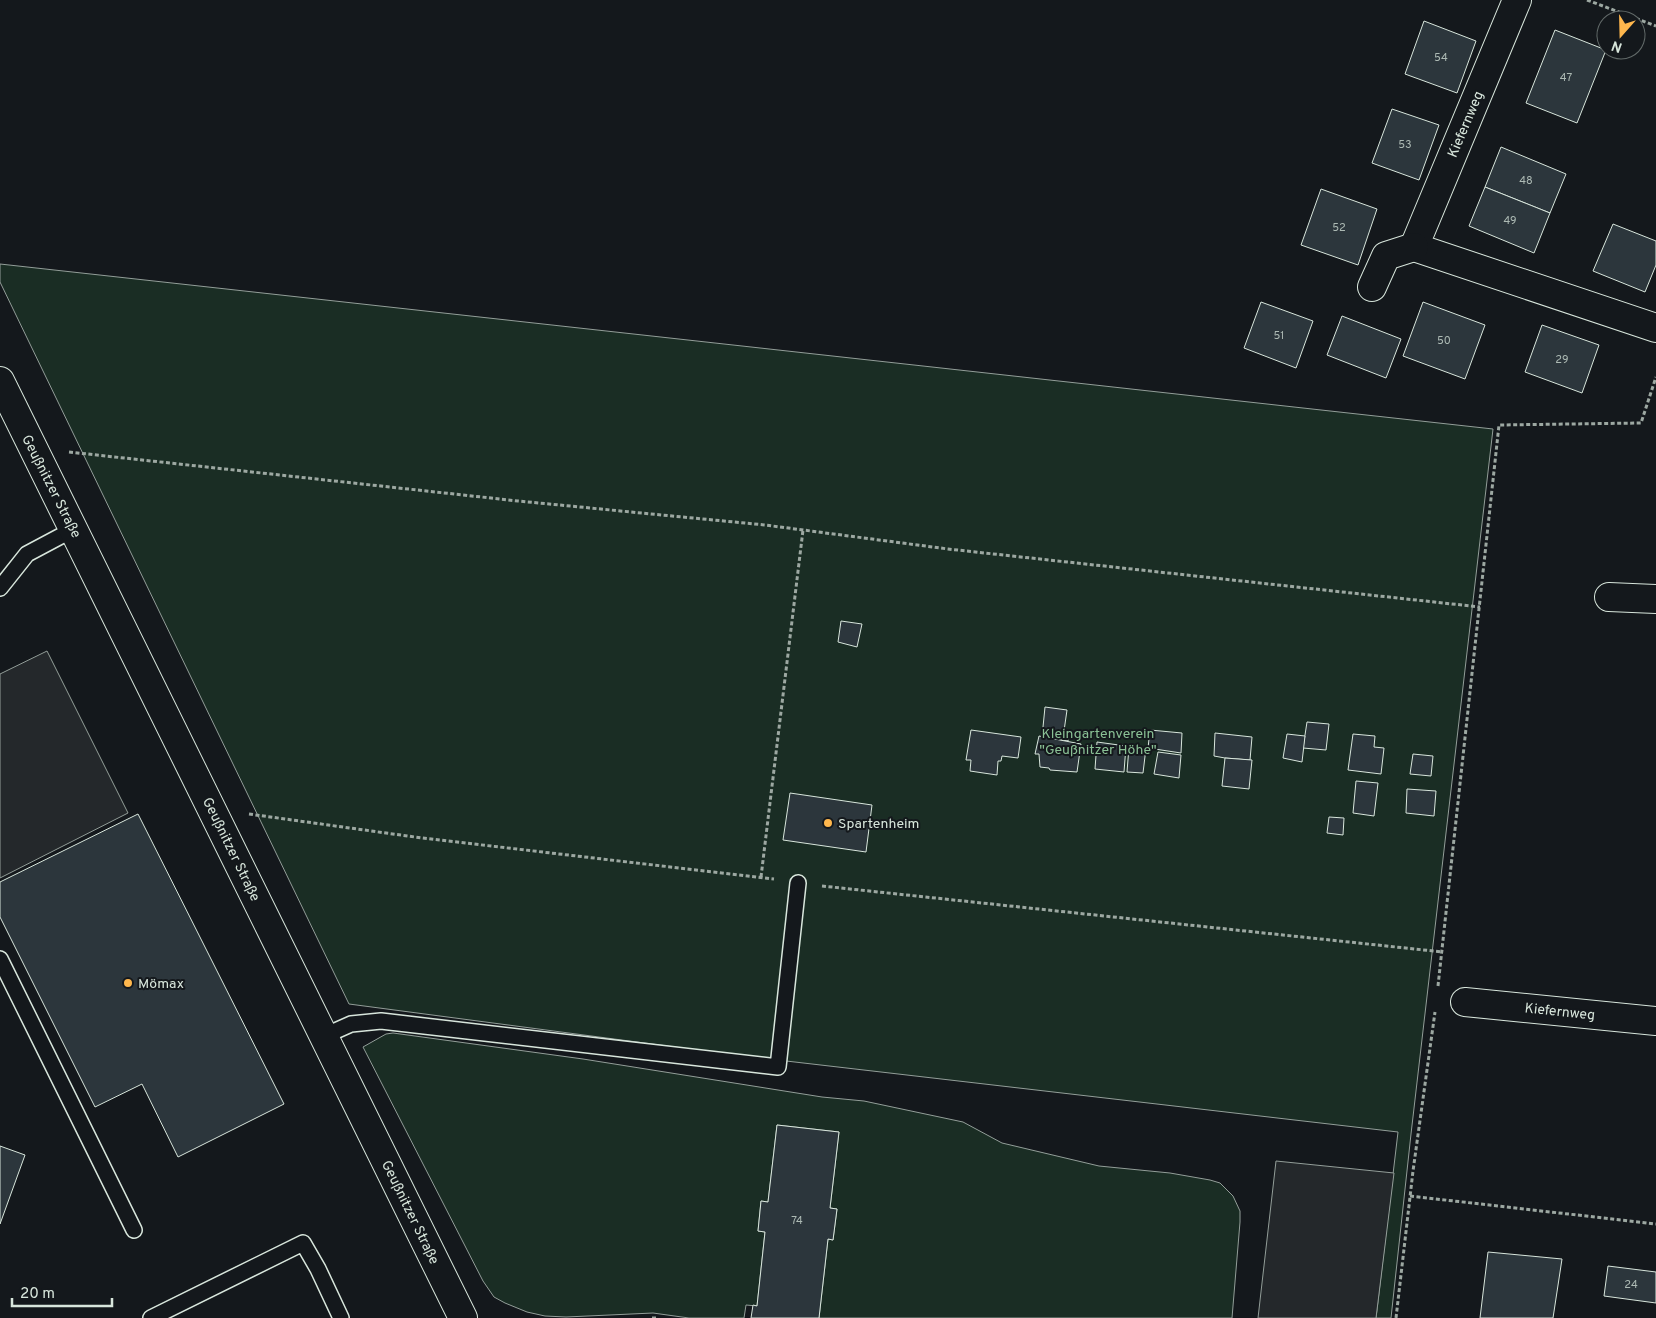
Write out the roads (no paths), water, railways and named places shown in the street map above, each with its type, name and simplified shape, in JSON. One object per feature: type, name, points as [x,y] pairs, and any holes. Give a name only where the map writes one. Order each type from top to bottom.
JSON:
[{"type":"main road","name":"Kiefernweg","points":[[1414,247],[1517,0]]},
{"type":"main road","points":[[1372,287],[1386,256],[1414,247],[1656,328]]},
{"type":"main road","name":"Geußnitzer Straße","points":[[0,380],[463,1318]]},
{"type":"main road","points":[[1609,597],[1656,599]]},
{"type":"main road","name":"Kiefernweg","points":[[1465,1002],[1656,1020]]},
{"type":"lane","points":[[0,588],[27,554],[74,529]]},
{"type":"lane","points":[[324,1036],[351,1024],[381,1020],[778,1067],[798,883]]},
{"type":"lane","points":[[0,959],[134,1230]]},
{"type":"lane","points":[[152,1318],[303,1243],[318,1269],[341,1318]]},
{"type":"place","name":"Spartenheim","points":[[828,823]]},
{"type":"place","name":"Mömax","points":[[128,983]]},
{"type":"park label","name":"Kleingartenverein \"Geußnitzer Höhe\"","points":[[1098,742]]}]
